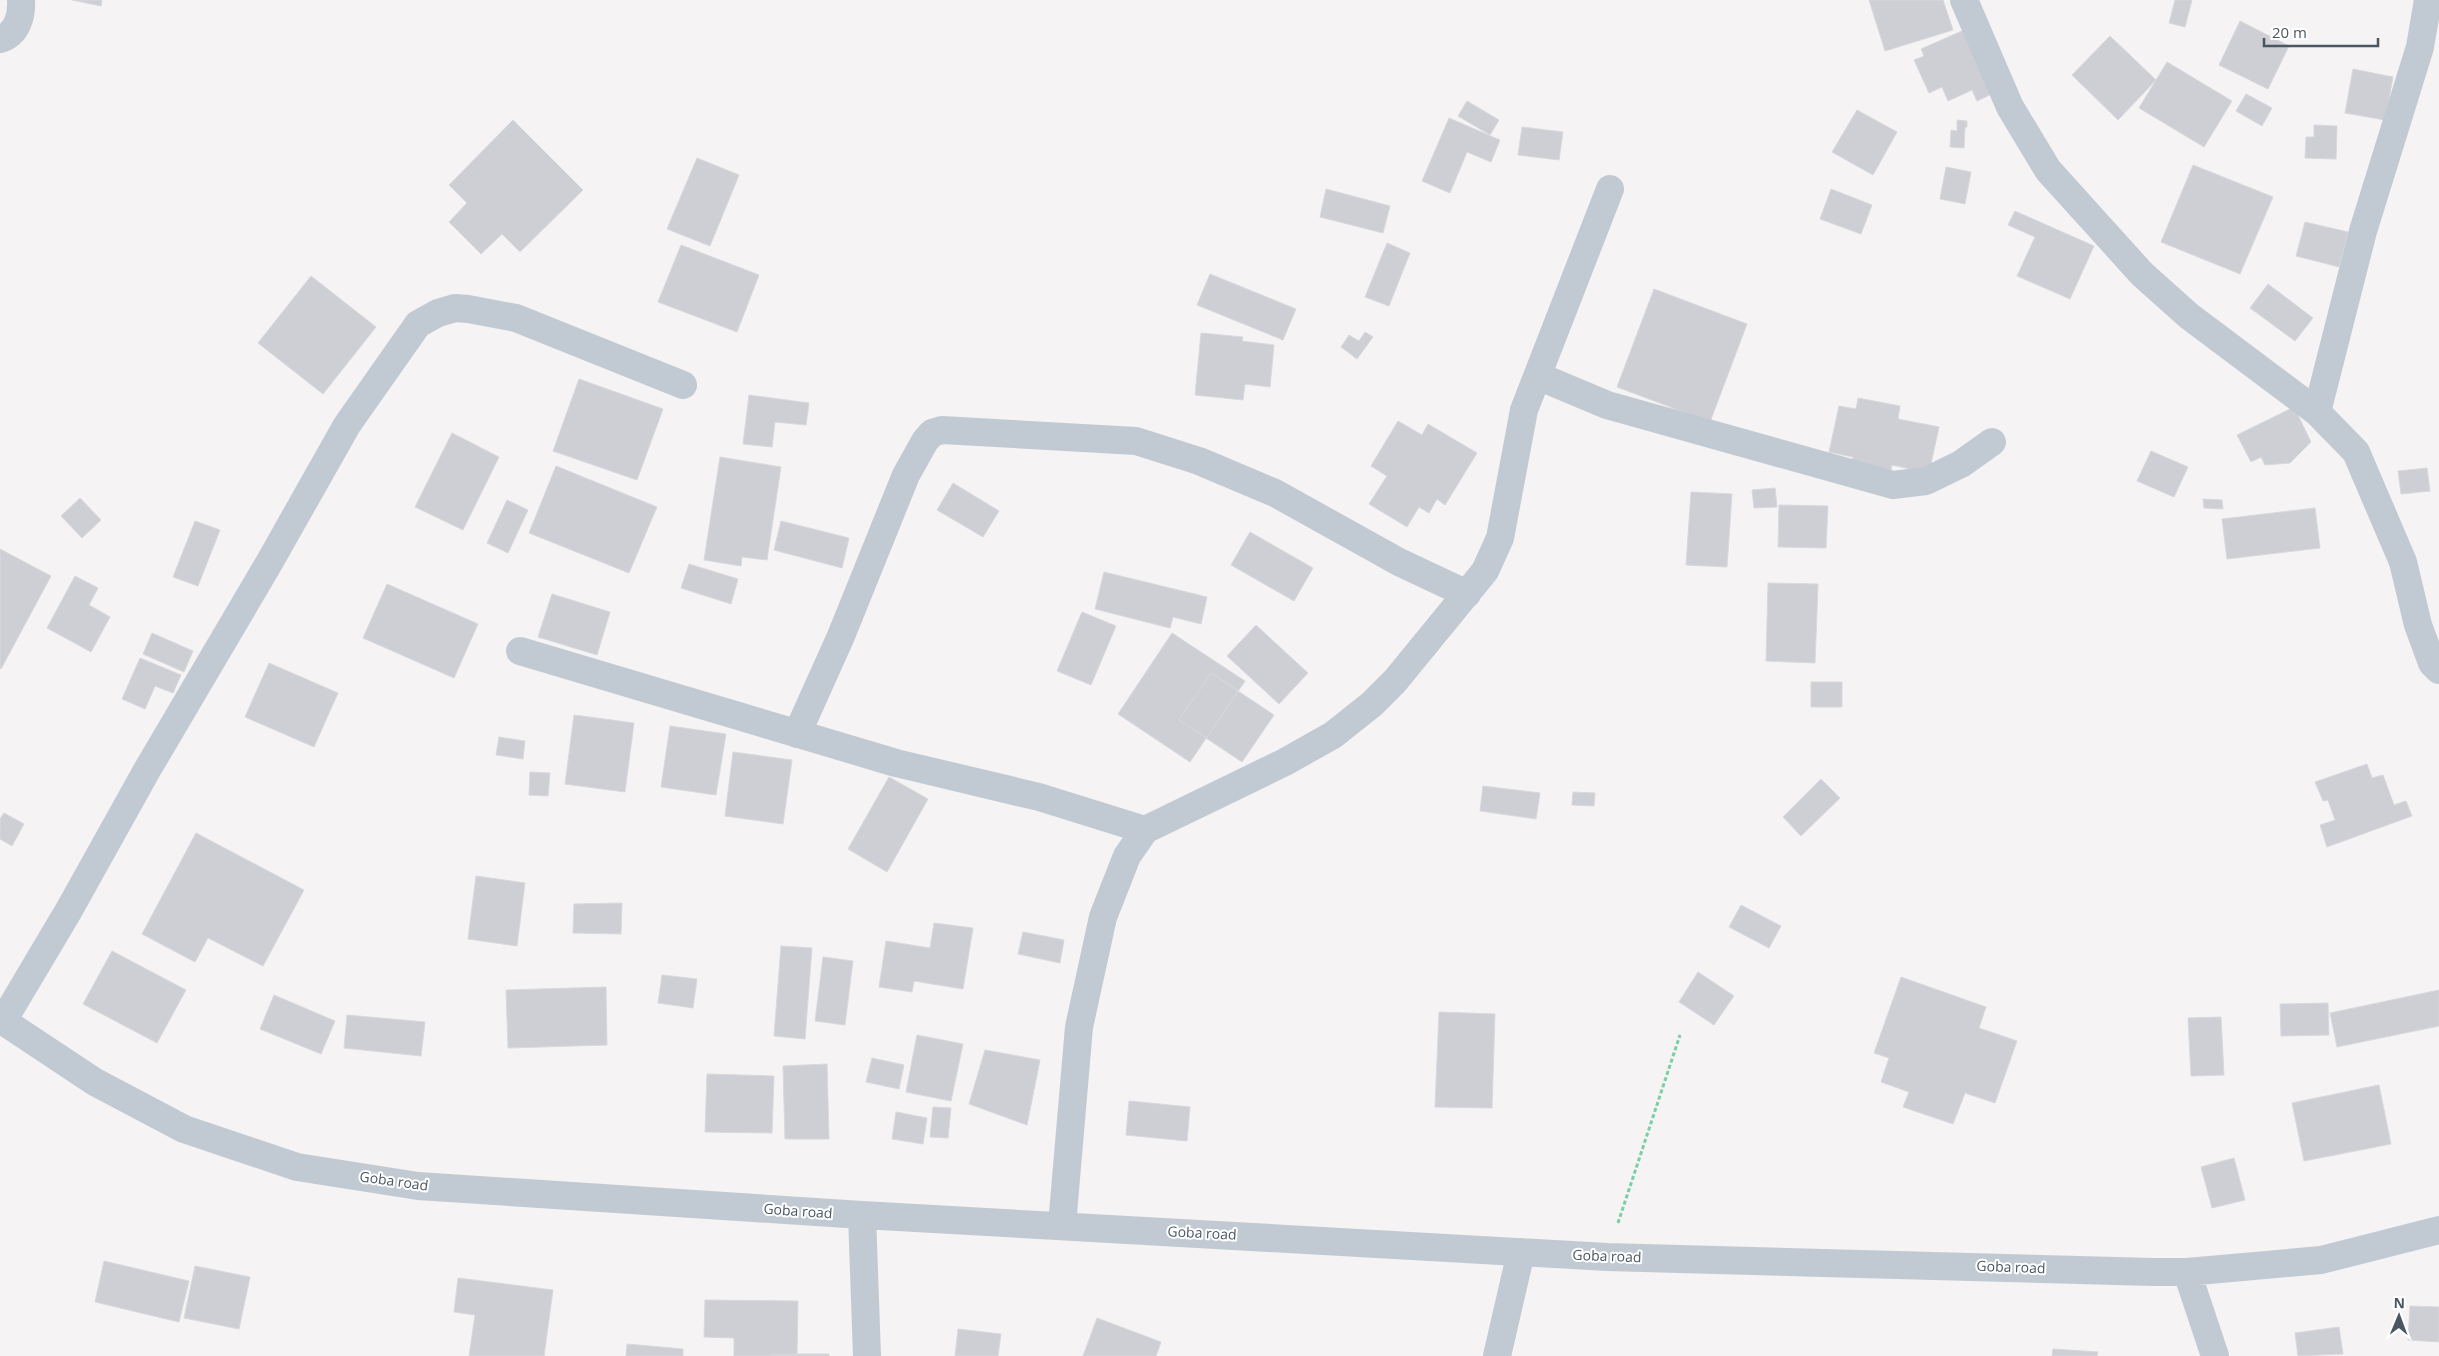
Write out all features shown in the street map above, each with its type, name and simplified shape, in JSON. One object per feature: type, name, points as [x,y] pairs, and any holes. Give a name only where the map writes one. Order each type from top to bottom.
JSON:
[{"type":"street","points":[[0,39],[16,27],[22,13],[21,0]]},
{"type":"street","points":[[1964,0],[2010,107],[2048,170],[2142,274],[2189,316],[2317,412],[2356,452],[2403,562],[2418,626],[2432,663],[2439,670]]},
{"type":"street","points":[[2317,412],[2363,232],[2420,47],[2428,0]]},
{"type":"street","points":[[1062,1225],[1079,1027],[1103,917],[1127,856],[1145,830],[1286,762],[1333,735],[1372,704],[1394,681],[1485,571],[1500,538],[1524,410],[1610,189]]},
{"type":"street","points":[[1,1020],[69,910],[147,770],[269,563],[347,425],[418,324],[438,313],[455,308],[516,318],[683,385]]},
{"type":"street","points":[[1538,376],[1607,405],[1893,485],[1926,482],[1961,464],[1992,442]]},
{"type":"street","points":[[797,734],[841,636],[906,475],[925,441],[932,433],[942,430],[1111,438],[1144,444],[1199,461],[1275,493],[1398,562],[1467,594]]},
{"type":"street","points":[[520,651],[896,763],[1039,797],[1145,830]]},
{"type":"street","name":"Goba road","points":[[1,1020],[95,1082],[184,1130],[297,1167],[418,1186],[862,1215],[1607,1257],[2187,1272],[2321,1260],[2439,1230]]},
{"type":"street","points":[[862,1215],[866,1356]]},
{"type":"street","points":[[1497,1356],[1521,1252]]},
{"type":"street","points":[[2187,1272],[2216,1356]]},
{"type":"path","points":[[1607,1257],[1680,1035]]},
{"type":"building","points":[[72,0],[102,0],[101,6]]},
{"type":"building","points":[[1869,0],[1943,0],[1953,30],[1885,51]]},
{"type":"building","points":[[2175,0],[2192,0],[2185,27],[2169,23]]},
{"type":"building","points":[[2240,21],[2289,46],[2268,89],[2219,65]]},
{"type":"building","points":[[1971,27],[2000,90],[1977,101],[1972,90],[1948,101],[1942,87],[1929,93],[1914,60],[1924,56],[1921,49]]},
{"type":"building","points":[[2110,36],[2156,80],[2118,120],[2072,75]]},
{"type":"building","points":[[2167,62],[2232,101],[2204,147],[2139,108]]},
{"type":"building","points":[[2353,69],[2393,77],[2385,120],[2345,113]]},
{"type":"building","points":[[2246,94],[2272,108],[2262,126],[2236,111]]},
{"type":"building","points":[[1467,101],[1499,120],[1490,135],[1458,116]]},
{"type":"building","points":[[1857,110],[1897,132],[1873,175],[1832,152]]},
{"type":"building","points":[[1449,118],[1500,140],[1491,162],[1467,152],[1450,193],[1422,181]]},
{"type":"building","points":[[513,120],[583,190],[520,252],[502,234],[481,254],[449,222],[467,203],[449,185]]},
{"type":"building","points":[[1957,120],[1967,121],[1964,148],[1950,147],[1951,130],[1957,131]]},
{"type":"building","points":[[2314,125],[2337,126],[2336,159],[2305,158],[2306,137],[2314,137]]},
{"type":"building","points":[[1522,127],[1563,132],[1559,160],[1518,155]]},
{"type":"building","points":[[697,158],[739,175],[710,246],[667,229]]},
{"type":"building","points":[[2193,165],[2273,197],[2240,274],[2161,242]]},
{"type":"building","points":[[1946,167],[1971,172],[1965,204],[1940,199]]},
{"type":"building","points":[[1326,189],[1390,206],[1383,233],[1320,217]]},
{"type":"building","points":[[1831,189],[1872,205],[1861,234],[1820,219]]},
{"type":"building","points":[[2015,211],[2094,246],[2070,299],[2017,276],[2035,237],[2008,225]]},
{"type":"building","points":[[2305,222],[2348,232],[2339,267],[2296,256]]},
{"type":"building","points":[[1387,243],[1410,253],[1389,306],[1365,297]]},
{"type":"building","points":[[681,245],[759,275],[737,332],[658,302]]},
{"type":"building","points":[[1210,274],[1296,309],[1283,340],[1197,305]]},
{"type":"building","points":[[311,276],[376,327],[323,394],[258,343]]},
{"type":"building","points":[[2268,284],[2313,318],[2295,341],[2250,308]]},
{"type":"building","points":[[1654,289],[1747,324],[1710,422],[1617,387]]},
{"type":"building","points":[[1365,332],[1373,337],[1357,359],[1341,347],[1349,335],[1359,341]]},
{"type":"building","points":[[1201,333],[1243,337],[1242,341],[1274,345],[1270,387],[1245,384],[1243,400],[1195,395]]},
{"type":"building","points":[[579,379],[663,409],[637,480],[553,451]]},
{"type":"building","points":[[749,395],[809,403],[806,425],[775,422],[772,447],[743,444]]},
{"type":"building","points":[[1858,398],[1900,406],[1898,419],[1939,427],[1929,473],[1892,465],[1890,475],[1851,467],[1853,457],[1829,452],[1839,406],[1856,409]]},
{"type":"building","points":[[2294,407],[2311,442],[2290,463],[2265,465],[2261,457],[2251,462],[2237,435]]},
{"type":"building","points":[[1398,421],[1422,435],[1428,424],[1477,453],[1445,505],[1437,499],[1429,513],[1419,507],[1407,527],[1369,504],[1387,476],[1371,466]]},
{"type":"building","points":[[452,433],[499,457],[463,530],[415,507]]},
{"type":"building","points":[[2151,451],[2188,467],[2174,497],[2137,481]]},
{"type":"building","points":[[720,457],[781,467],[767,560],[742,557],[741,566],[704,560]]},
{"type":"building","points":[[556,466],[657,507],[629,573],[529,533]]},
{"type":"building","points":[[2427,468],[2430,491],[2401,494],[2398,471]]},
{"type":"building","points":[[953,483],[999,511],[983,537],[937,510]]},
{"type":"building","points":[[1775,488],[1777,507],[1754,508],[1752,490]]},
{"type":"building","points":[[1691,492],[1732,494],[1727,567],[1686,565]]},
{"type":"building","points":[[80,498],[101,520],[82,538],[61,516]]},
{"type":"building","points":[[2203,499],[2222,500],[2223,509],[2204,508]]},
{"type":"building","points":[[507,500],[528,510],[508,553],[487,543]]},
{"type":"building","points":[[1779,505],[1828,506],[1826,548],[1778,547]]},
{"type":"building","points":[[2315,508],[2320,548],[2227,559],[2222,519]]},
{"type":"building","points":[[195,521],[220,530],[198,586],[173,577]]},
{"type":"building","points":[[781,521],[849,538],[842,568],[774,550]]},
{"type":"building","points":[[1250,532],[1313,568],[1294,601],[1231,565]]},
{"type":"building","points":[[0,549],[51,576],[1,669],[0,668]]},
{"type":"building","points":[[689,564],[738,579],[731,604],[681,588]]},
{"type":"building","points":[[1104,572],[1207,597],[1201,624],[1173,617],[1170,628],[1095,609]]},
{"type":"building","points":[[75,576],[98,588],[89,605],[110,617],[91,652],[47,628]]},
{"type":"building","points":[[1768,583],[1818,584],[1815,663],[1766,661]]},
{"type":"building","points":[[387,584],[478,624],[454,678],[363,638]]},
{"type":"building","points":[[552,594],[610,612],[597,655],[538,637]]},
{"type":"building","points":[[1082,612],[1116,626],[1091,685],[1057,671]]},
{"type":"building","points":[[1256,625],[1308,673],[1279,704],[1227,656]]},
{"type":"building","points":[[152,633],[193,651],[184,672],[143,654]]},
{"type":"building","points":[[1172,633],[1245,681],[1190,762],[1118,714]]},
{"type":"building","points":[[140,658],[181,675],[173,693],[155,686],[145,709],[122,699]]},
{"type":"building","points":[[269,663],[338,693],[314,747],[245,717]]},
{"type":"building","points":[[1211,673],[1274,715],[1242,762],[1179,720]]},
{"type":"building","points":[[1811,682],[1842,682],[1842,707],[1811,707]]},
{"type":"building","points":[[574,715],[634,723],[625,792],[565,784]]},
{"type":"building","points":[[670,726],[726,734],[716,795],[661,787]]},
{"type":"building","points":[[499,737],[525,741],[523,759],[496,755]]},
{"type":"building","points":[[733,752],[792,760],[783,824],[725,816]]},
{"type":"building","points":[[2367,764],[2372,778],[2383,775],[2394,805],[2406,801],[2412,816],[2327,847],[2320,825],[2335,820],[2328,800],[2323,801],[2315,782]]},
{"type":"building","points":[[530,772],[550,773],[548,796],[529,795]]},
{"type":"building","points":[[889,777],[928,799],[887,872],[848,849]]},
{"type":"building","points":[[1821,779],[1840,798],[1801,836],[1783,817]]},
{"type":"building","points":[[1483,786],[1540,793],[1536,819],[1480,811]]},
{"type":"building","points":[[1573,792],[1595,793],[1594,806],[1572,805]]},
{"type":"building","points":[[4,813],[24,824],[12,846],[0,839],[0,819]]},
{"type":"building","points":[[196,833],[304,890],[263,966],[208,938],[195,962],[142,934]]},
{"type":"building","points":[[476,876],[525,883],[517,946],[468,939]]},
{"type":"building","points":[[622,903],[621,934],[573,933],[574,904]]},
{"type":"building","points":[[1741,905],[1781,926],[1769,948],[1729,927]]},
{"type":"building","points":[[934,923],[973,928],[963,989],[914,981],[912,992],[879,987],[886,941],[930,948]]},
{"type":"building","points":[[1023,932],[1064,940],[1060,963],[1018,954]]},
{"type":"building","points":[[781,946],[812,948],[805,1039],[774,1036]]},
{"type":"building","points":[[112,951],[186,990],[157,1043],[83,1004]]},
{"type":"building","points":[[823,957],[853,961],[845,1025],[815,1021]]},
{"type":"building","points":[[1698,972],[1734,996],[1714,1025],[1679,1002]]},
{"type":"building","points":[[662,975],[697,979],[693,1008],[658,1003]]},
{"type":"building","points":[[1901,977],[1986,1007],[1979,1028],[2017,1041],[1995,1103],[1965,1093],[1953,1124],[1903,1107],[1909,1092],[1881,1082],[1889,1058],[1874,1053]]},
{"type":"building","points":[[606,987],[607,1045],[508,1048],[506,990]]},
{"type":"building","points":[[2439,990],[2439,1026],[2337,1047],[2330,1013]]},
{"type":"building","points":[[274,995],[335,1021],[321,1054],[260,1029]]},
{"type":"building","points":[[2328,1003],[2329,1035],[2281,1036],[2280,1004]]},
{"type":"building","points":[[1439,1012],[1495,1014],[1492,1108],[1435,1107]]},
{"type":"building","points":[[347,1015],[425,1022],[421,1056],[344,1048]]},
{"type":"building","points":[[2221,1017],[2224,1075],[2191,1076],[2188,1018]]},
{"type":"building","points":[[917,1035],[963,1044],[951,1101],[906,1092]]},
{"type":"building","points":[[985,1050],[1040,1060],[1027,1125],[969,1104]]},
{"type":"building","points":[[872,1058],[904,1065],[899,1089],[866,1082]]},
{"type":"building","points":[[827,1064],[829,1139],[785,1139],[783,1066]]},
{"type":"building","points":[[707,1074],[774,1076],[772,1133],[705,1132]]},
{"type":"building","points":[[2379,1085],[2391,1144],[2304,1161],[2292,1103]]},
{"type":"building","points":[[1129,1101],[1190,1107],[1187,1141],[1126,1135]]},
{"type":"building","points":[[933,1107],[951,1108],[948,1138],[930,1137]]},
{"type":"building","points":[[896,1112],[927,1118],[923,1144],[892,1139]]},
{"type":"building","points":[[2234,1158],[2245,1200],[2212,1208],[2201,1167]]},
{"type":"building","points":[[104,1261],[189,1281],[179,1322],[95,1302]]},
{"type":"building","points":[[195,1266],[250,1277],[239,1329],[184,1318]]},
{"type":"building","points":[[458,1278],[553,1290],[544,1356],[469,1356],[475,1315],[454,1312]]},
{"type":"building","points":[[705,1300],[798,1301],[797,1356],[734,1356],[734,1338],[704,1337]]},
{"type":"building","points":[[2410,1306],[2439,1307],[2439,1342],[2408,1340]]},
{"type":"building","points":[[1097,1318],[1161,1342],[1156,1356],[1083,1356]]},
{"type":"building","points":[[2339,1327],[2343,1354],[2298,1356],[2295,1333]]},
{"type":"building","points":[[958,1329],[1001,1334],[998,1356],[955,1356]]},
{"type":"building","points":[[627,1344],[683,1349],[683,1356],[626,1356]]},
{"type":"building","points":[[2053,1349],[2098,1352],[2097,1356],[2052,1356]]},
{"type":"building","points":[[772,1354],[829,1354],[829,1356],[772,1356]]}]
